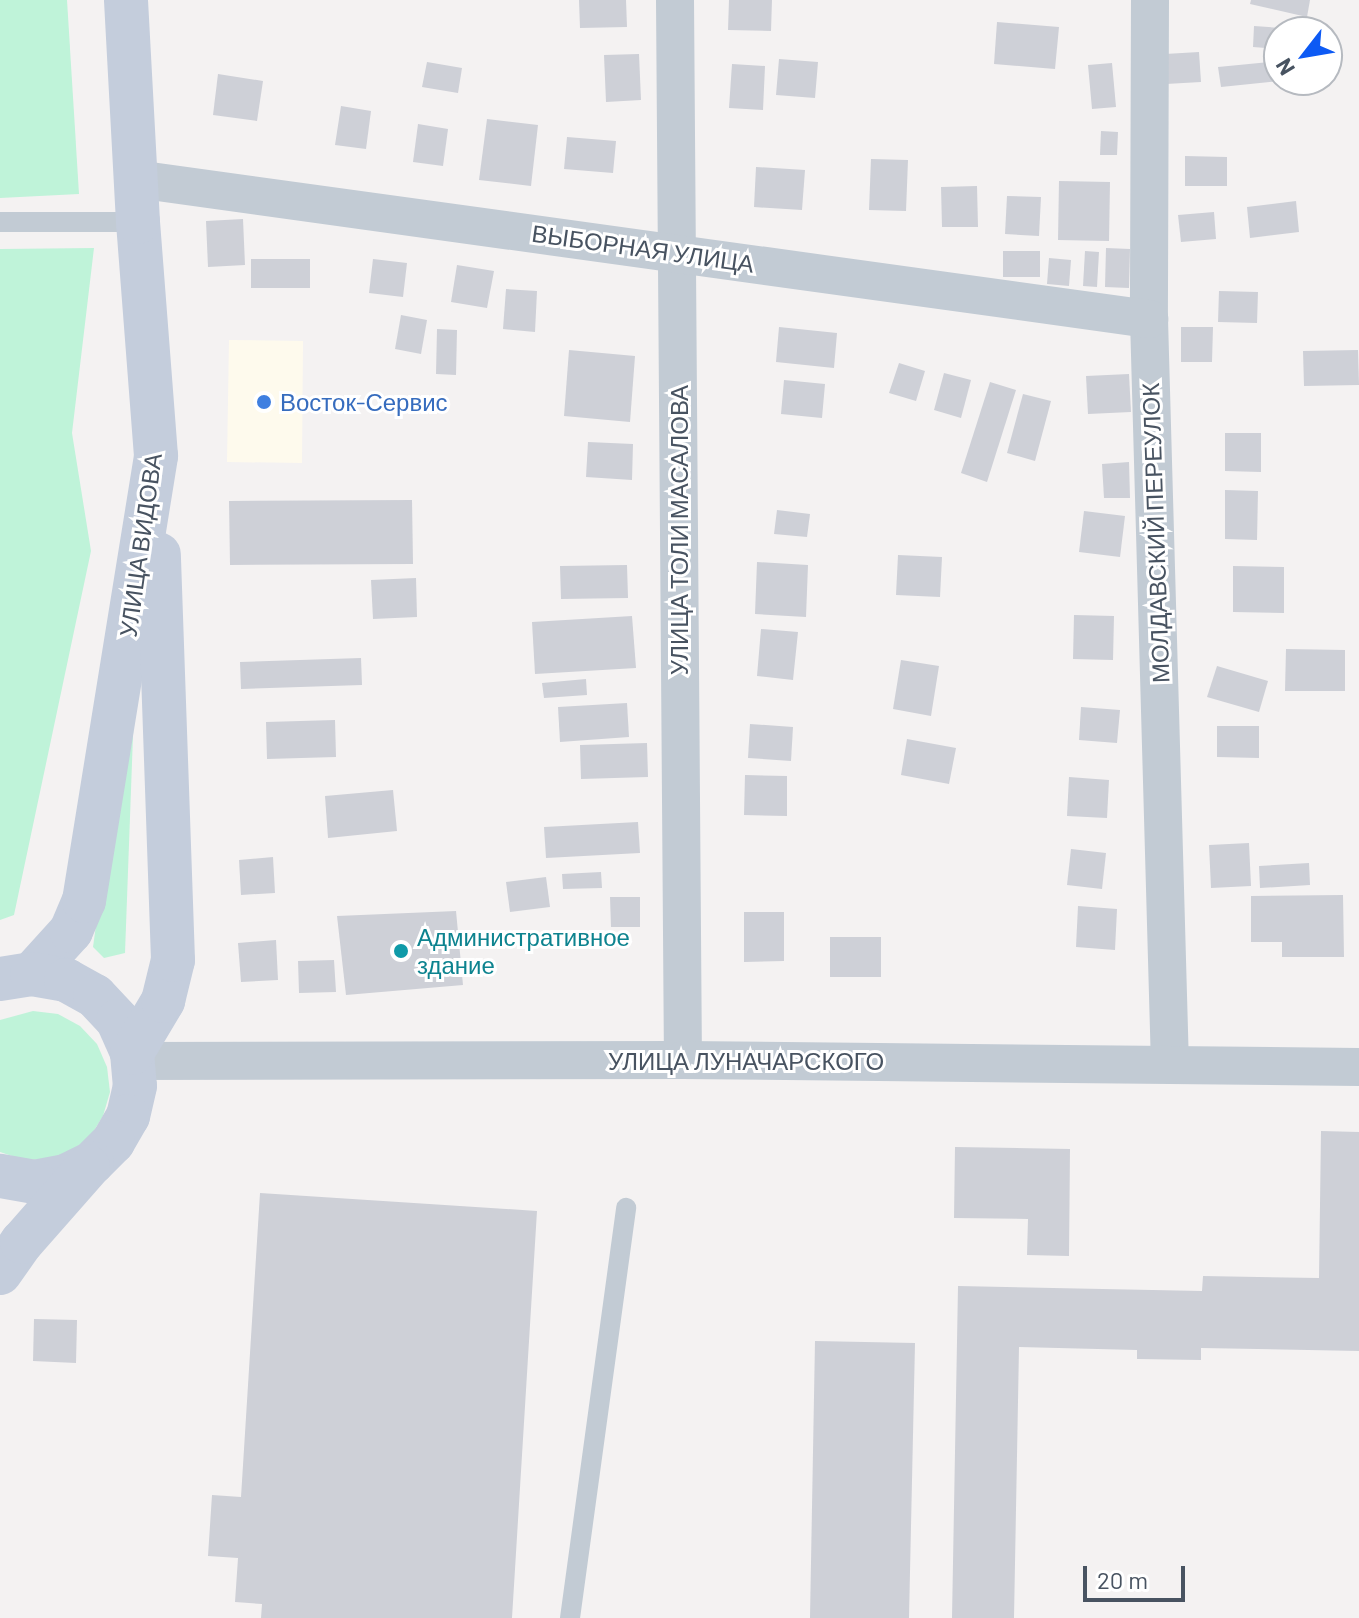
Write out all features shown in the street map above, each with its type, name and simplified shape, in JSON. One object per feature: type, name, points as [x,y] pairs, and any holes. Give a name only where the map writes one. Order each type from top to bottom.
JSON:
[{"type":"street","name":"УЛИЦА ВИДОВА","points":[[16,976],[71,931],[84,901],[156,456],[138,222],[126,0]]},
{"type":"street","name":"УЛИЦА ТОЛИ МАСАЛОВА","points":[[675,0],[683,1060]]},
{"type":"street","name":"МОЛДАВСКИЙ ПЕРЕУЛОК","points":[[1150,0],[1149,319],[1170,1065]]},
{"type":"street","name":"ВЫБОРНАЯ УЛИЦА","points":[[136,179],[1149,319]]},
{"type":"street","points":[[132,1057],[163,1001],[173,960],[156,456]]},
{"type":"street","points":[[0,1273],[22,1242],[113,1142],[128,1116],[135,1086],[132,1057],[118,1021],[95,996],[66,980],[16,976]]},
{"type":"street","name":"УЛИЦА ЛУНАЧАРСКОГО","points":[[132,1057],[1359,1067]]},
{"type":"street","points":[[0,1176],[35,1182],[65,1176],[92,1163]]},
{"type":"lane","points":[[0,222],[138,222]]},
{"type":"lane","points":[[570,1618],[626,1208]]},
{"type":"shaded area","points":[[229,340],[303,341],[302,463],[227,462]]},
{"type":"green space","points":[[0,0],[67,0],[79,194],[0,198]]},
{"type":"green space","points":[[94,248],[72,433],[91,551],[14,915],[0,920],[0,249]]},
{"type":"green space","points":[[137,627],[125,953],[104,958],[93,947]]},
{"type":"green space","points":[[33,1011],[58,1014],[80,1026],[97,1044],[107,1067],[110,1092],[103,1116],[90,1137],[71,1151],[48,1159],[24,1160],[0,1152],[0,1020]]},
{"type":"building","points":[[579,0],[626,0],[627,27],[580,28]]},
{"type":"building","points":[[729,0],[772,0],[771,31],[728,30]]},
{"type":"building","points":[[1251,0],[1310,0],[1307,16],[1250,4]]},
{"type":"building","points":[[997,22],[1059,27],[1055,69],[994,64]]},
{"type":"building","points":[[1254,26],[1263,27],[1263,48],[1253,47]]},
{"type":"building","points":[[1199,52],[1201,82],[1166,84],[1165,54]]},
{"type":"building","points":[[639,54],[641,100],[606,102],[604,55]]},
{"type":"building","points":[[779,59],[818,62],[815,98],[776,95]]},
{"type":"building","points":[[427,62],[462,68],[458,93],[422,87]]},
{"type":"building","points":[[1112,63],[1116,107],[1092,109],[1088,65]]},
{"type":"building","points":[[1263,63],[1263,83],[1221,87],[1218,67]]},
{"type":"building","points":[[732,64],[765,66],[763,110],[729,108]]},
{"type":"building","points":[[218,74],[263,81],[257,121],[213,115]]},
{"type":"building","points":[[341,106],[371,111],[366,149],[335,145]]},
{"type":"building","points":[[487,119],[538,125],[531,186],[479,180]]},
{"type":"building","points":[[418,124],[448,129],[443,166],[413,162]]},
{"type":"building","points":[[1101,131],[1118,132],[1117,155],[1100,155]]},
{"type":"building","points":[[567,137],[616,141],[613,173],[564,169]]},
{"type":"building","points":[[1185,156],[1227,157],[1227,186],[1185,186]]},
{"type":"building","points":[[871,159],[908,160],[906,211],[869,210]]},
{"type":"building","points":[[756,167],[805,170],[802,210],[754,207]]},
{"type":"building","points":[[1059,181],[1110,182],[1109,241],[1058,240]]},
{"type":"building","points":[[977,186],[978,227],[942,227],[941,187]]},
{"type":"building","points":[[1007,196],[1041,197],[1039,236],[1005,234]]},
{"type":"building","points":[[1296,201],[1299,232],[1250,238],[1247,207]]},
{"type":"building","points":[[1214,212],[1216,239],[1181,242],[1178,215]]},
{"type":"building","points":[[243,219],[245,265],[208,267],[206,221]]},
{"type":"building","points":[[1106,248],[1130,249],[1129,288],[1105,287]]},
{"type":"building","points":[[1003,251],[1040,251],[1040,277],[1003,277]]},
{"type":"building","points":[[1085,251],[1099,252],[1097,287],[1083,286]]},
{"type":"building","points":[[1049,258],[1071,260],[1069,286],[1047,284]]},
{"type":"building","points":[[251,259],[310,259],[310,288],[251,288]]},
{"type":"building","points":[[373,259],[407,263],[403,297],[369,293]]},
{"type":"building","points":[[457,265],[494,271],[487,308],[451,302]]},
{"type":"building","points":[[506,289],[537,291],[535,332],[503,329]]},
{"type":"building","points":[[1219,291],[1258,292],[1257,323],[1218,322]]},
{"type":"building","points":[[401,315],[427,320],[421,354],[395,349]]},
{"type":"building","points":[[779,327],[837,333],[834,368],[776,362]]},
{"type":"building","points":[[1181,327],[1213,327],[1212,362],[1181,362]]},
{"type":"building","points":[[437,329],[457,330],[456,375],[436,374]]},
{"type":"building","points":[[569,350],[635,356],[630,422],[564,416]]},
{"type":"building","points":[[1358,350],[1359,385],[1304,386],[1303,351]]},
{"type":"building","points":[[899,363],[925,371],[916,401],[889,393]]},
{"type":"building","points":[[944,373],[971,380],[961,418],[934,410]]},
{"type":"building","points":[[1129,374],[1131,412],[1088,414],[1086,376]]},
{"type":"building","points":[[784,380],[825,384],[822,418],[781,414]]},
{"type":"building","points":[[990,382],[1016,390],[987,482],[961,473]]},
{"type":"building","points":[[1023,394],[1051,401],[1035,461],[1007,453]]},
{"type":"building","points":[[1225,433],[1261,433],[1261,472],[1225,471]]},
{"type":"building","points":[[588,442],[633,444],[632,480],[586,477]]},
{"type":"building","points":[[1129,462],[1130,498],[1104,498],[1102,464]]},
{"type":"building","points":[[1225,490],[1258,491],[1257,540],[1225,539]]},
{"type":"building","points":[[412,500],[413,564],[230,565],[229,501]]},
{"type":"building","points":[[777,510],[810,514],[807,537],[774,534]]},
{"type":"building","points":[[1084,511],[1125,516],[1120,557],[1079,552]]},
{"type":"building","points":[[898,555],[942,557],[940,597],[896,595]]},
{"type":"building","points":[[757,562],[808,565],[806,617],[755,614]]},
{"type":"building","points":[[627,565],[628,598],[561,599],[560,566]]},
{"type":"building","points":[[1233,566],[1284,567],[1284,613],[1233,612]]},
{"type":"building","points":[[416,578],[417,617],[373,619],[371,580]]},
{"type":"building","points":[[1074,615],[1114,616],[1113,660],[1073,659]]},
{"type":"building","points":[[632,616],[636,668],[535,674],[532,622]]},
{"type":"building","points":[[761,629],[798,632],[793,680],[757,676]]},
{"type":"building","points":[[1286,649],[1345,650],[1345,691],[1285,691]]},
{"type":"building","points":[[361,658],[362,685],[241,689],[240,662]]},
{"type":"building","points":[[901,660],[939,666],[931,716],[893,709]]},
{"type":"building","points":[[1217,666],[1268,681],[1259,712],[1207,697]]},
{"type":"building","points":[[586,679],[587,695],[544,698],[542,683]]},
{"type":"building","points":[[627,703],[629,737],[560,742],[558,707]]},
{"type":"building","points":[[1081,707],[1120,710],[1117,743],[1079,740]]},
{"type":"building","points":[[335,720],[336,757],[267,759],[266,722]]},
{"type":"building","points":[[750,724],[793,727],[791,761],[748,758]]},
{"type":"building","points":[[1217,726],[1259,726],[1259,758],[1217,757]]},
{"type":"building","points":[[907,739],[956,748],[949,784],[901,775]]},
{"type":"building","points":[[647,743],[648,777],[581,779],[580,745]]},
{"type":"building","points":[[745,775],[787,776],[787,816],[744,815]]},
{"type":"building","points":[[1069,777],[1109,780],[1107,818],[1067,816]]},
{"type":"building","points":[[393,790],[397,831],[328,838],[325,796]]},
{"type":"building","points":[[638,822],[640,853],[546,858],[544,827]]},
{"type":"building","points":[[1249,843],[1251,886],[1211,888],[1209,845]]},
{"type":"building","points":[[1071,849],[1106,853],[1102,889],[1067,885]]},
{"type":"building","points":[[273,857],[275,893],[241,895],[239,860]]},
{"type":"building","points":[[1309,863],[1310,885],[1260,888],[1259,866]]},
{"type":"building","points":[[601,872],[602,888],[563,889],[562,874]]},
{"type":"building","points":[[546,877],[550,907],[510,912],[506,882]]},
{"type":"building","points":[[1343,895],[1344,957],[1282,957],[1282,942],[1251,942],[1251,896]]},
{"type":"building","points":[[610,897],[640,897],[640,927],[611,927]]},
{"type":"building","points":[[1078,906],[1117,909],[1115,950],[1076,947]]},
{"type":"building","name":"Административное здание","points":[[456,911],[463,985],[346,995],[337,916]]},
{"type":"building","points":[[744,912],[784,912],[784,961],[744,962]]},
{"type":"building","points":[[830,937],[881,937],[881,977],[830,977]]},
{"type":"building","points":[[276,940],[278,980],[241,982],[238,943]]},
{"type":"building","points":[[334,960],[336,992],[299,993],[298,961]]},
{"type":"building","points":[[1321,1131],[1359,1132],[1359,1351],[1201,1348],[1201,1360],[1137,1359],[1137,1350],[1019,1347],[1014,1618],[952,1618],[958,1286],[1202,1291],[1203,1276],[1319,1278]]},
{"type":"building","points":[[955,1147],[1070,1149],[1069,1256],[1027,1255],[1028,1219],[954,1218]]},
{"type":"building","points":[[260,1193],[537,1211],[512,1618],[261,1618],[262,1604],[235,1602],[238,1558],[208,1556],[212,1495],[241,1497]]},
{"type":"building","points":[[34,1319],[77,1320],[76,1363],[33,1361]]},
{"type":"building","points":[[815,1341],[915,1343],[909,1618],[810,1618]]},
{"type":"place","name":"Восток-Сервис","points":[[264,402]]},
{"type":"place","name":"Административное здание","points":[[401,951]]}]
